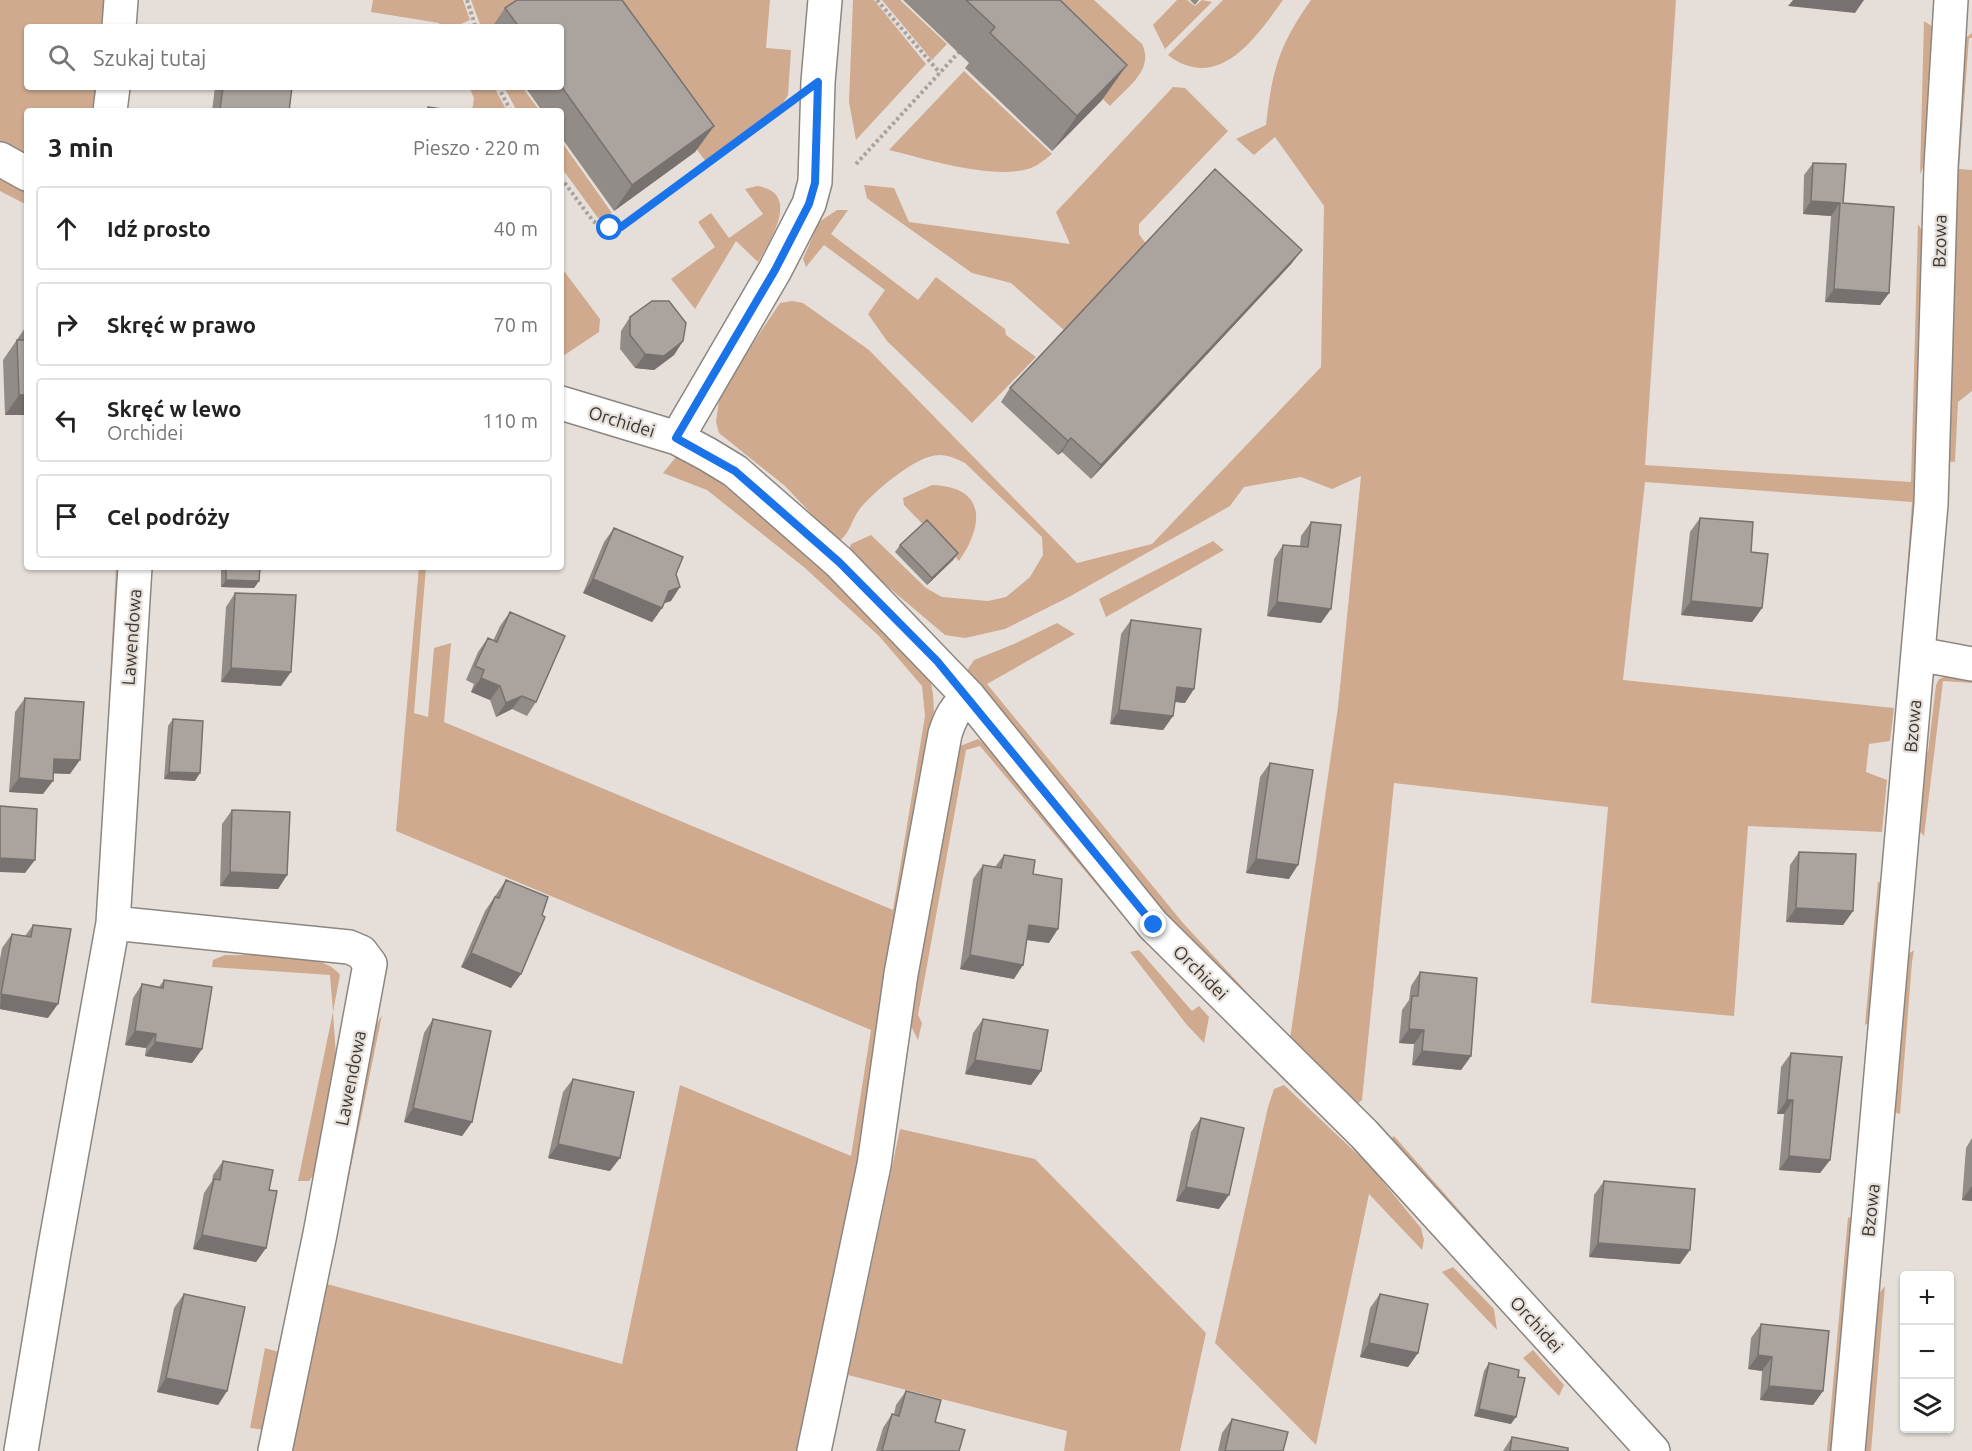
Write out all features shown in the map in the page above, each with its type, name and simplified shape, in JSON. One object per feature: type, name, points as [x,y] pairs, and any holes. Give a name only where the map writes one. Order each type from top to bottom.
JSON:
[{"type":"street","points":[[119,24],[121,0]]},
{"type":"street","points":[[676,438],[775,270],[809,204],[815,183],[818,82],[825,0]]},
{"type":"street","name":"Bzowa","points":[[1848,1451],[1931,504],[1941,167],[1958,10]]},
{"type":"street","points":[[110,108],[113,90]]},
{"type":"street","points":[[0,159],[24,172]]},
{"type":"street","name":"Orchidei","points":[[564,404],[676,438],[735,471],[839,562],[969,697],[1154,925],[1364,1134],[1653,1451]]},
{"type":"street","name":"Lawendowa","points":[[21,1451],[113,923],[135,570]]},
{"type":"street","points":[[1918,654],[1972,664]]},
{"type":"street","points":[[814,1451],[874,1166],[902,974],[945,734],[951,716],[958,705],[969,697]]},
{"type":"street","name":"Lawendowa","points":[[113,923],[349,947],[361,952],[370,964],[320,1234],[275,1451]]},
{"type":"path","points":[[466,0],[475,24]]},
{"type":"path","points":[[877,0],[940,73]]},
{"type":"path","points":[[856,164],[958,52]]},
{"type":"path","points":[[564,182],[593,221],[601,226],[621,227],[818,82]]},
{"type":"path","points":[[500,90],[509,108]]},
{"type":"shaded area","points":[[0,0],[104,0],[102,24],[24,24],[24,90],[97,90],[95,108],[24,108],[24,156],[0,144]]},
{"type":"shaded area","points":[[373,0],[463,0],[470,20],[461,24],[440,24],[371,12]]},
{"type":"shaded area","points":[[471,0],[532,0],[499,24],[480,24]]},
{"type":"shaded area","points":[[587,0],[770,0],[766,48],[791,50],[788,95],[783,103],[706,162]]},
{"type":"shaded area","points":[[853,0],[874,0],[926,64],[856,140],[849,102]]},
{"type":"shaded area","points":[[882,0],[900,0],[947,44],[932,60]]},
{"type":"shaded area","points":[[1032,0],[1094,0],[1142,44],[1145,62],[1142,70],[1110,106],[1018,16]]},
{"type":"shaded area","points":[[1177,0],[1187,0],[1195,6],[1202,0],[1212,2],[1165,49],[1153,25]]},
{"type":"shaded area","points":[[1223,0],[1283,0],[1249,44],[1235,56],[1220,64],[1204,68],[1187,65],[1168,55]]},
{"type":"shaded area","points":[[1311,0],[1676,0],[1645,465],[1911,482],[1918,224],[1929,243],[1913,579],[1904,611],[1912,502],[1645,482],[1623,680],[1894,708],[1890,741],[1869,744],[1866,772],[1887,780],[1882,832],[1748,826],[1734,1016],[1591,1003],[1608,807],[1394,783],[1362,1100],[1357,1104],[1203,957],[1146,893],[966,672],[974,660],[1057,623],[1075,634],[987,684],[1183,923],[1290,1039],[1338,707],[1361,476],[1332,489],[1301,477],[1244,487],[1230,506],[1067,598],[1005,629],[965,638],[945,635],[848,553],[851,544],[871,535],[926,588],[942,597],[988,601],[1006,597],[1030,577],[1043,555],[1042,537],[965,463],[950,456],[939,455],[919,461],[907,468],[865,503],[838,542],[785,486],[719,433],[716,422],[720,392],[780,303],[792,301],[803,303],[869,350],[1077,563],[1152,544],[1321,367],[1324,206],[1275,137],[1254,155],[1236,139],[1266,125],[1274,74],[1284,45]]},
{"type":"shaded area","points":[[1924,21],[1933,27],[1928,156],[1920,174]]},
{"type":"shaded area","points":[[1972,33],[1972,38],[1969,38],[1959,169],[1972,170],[1972,391],[1958,402],[1955,462],[1943,461],[1960,42]]},
{"type":"shaded area","points":[[964,71],[1052,154],[1028,169],[992,172],[974,170],[889,150]]},
{"type":"shaded area","points":[[1173,87],[1185,88],[1228,131],[1139,224],[1139,234],[1146,244],[1065,331],[1011,283],[972,273],[867,198],[864,185],[894,188],[909,222],[1070,244],[1056,212]]},
{"type":"shaded area","points":[[470,90],[496,90],[505,108],[472,108],[474,98]]},
{"type":"shaded area","points":[[506,90],[524,90],[538,108],[515,108]]},
{"type":"shaded area","points":[[564,145],[612,213],[602,219],[598,218],[564,171]]},
{"type":"shaded area","points":[[0,175],[24,187],[24,203],[0,191]]},
{"type":"shaded area","points":[[757,186],[770,190],[778,197],[779,218],[769,242],[758,262],[736,241],[695,309],[671,279],[715,247],[698,222],[711,213],[729,238],[763,214],[745,189]]},
{"type":"shaded area","points":[[837,210],[848,210],[831,234],[918,300],[936,277],[1005,329],[1006,335],[1036,357],[972,423],[887,341],[868,314],[885,290],[824,245],[806,267],[803,259],[819,222]]},
{"type":"shaded area","points":[[564,271],[600,319],[599,332],[564,355]]},
{"type":"shaded area","points":[[676,457],[702,471],[752,505],[799,546],[906,649],[927,675],[933,693],[934,711],[864,1162],[803,1451],[286,1451],[373,1031],[382,1015],[327,1284],[622,1364],[680,1085],[851,1156],[871,1030],[396,831],[419,570],[426,570],[414,713],[428,717],[434,648],[451,643],[444,722],[893,910],[925,716],[922,686],[879,636],[805,568],[707,490],[663,473]]},
{"type":"shaded area","points":[[932,485],[950,487],[963,493],[971,500],[976,510],[973,534],[959,561],[904,505],[903,498]]},
{"type":"shaded area","points":[[1213,541],[1224,550],[1106,617],[1099,599]]},
{"type":"shaded area","points":[[116,570],[125,570],[118,690],[109,697]]},
{"type":"shaded area","points":[[1947,676],[1972,676],[1972,683],[1943,681],[1924,836],[1915,826],[1922,754],[1928,752],[1936,685],[1939,679]]},
{"type":"shaded area","points":[[978,739],[987,745],[1126,911],[1122,915],[980,746],[966,750],[918,1015],[922,1023],[918,1040],[910,1024],[910,1009],[949,789],[960,746]]},
{"type":"shaded area","points":[[1878,881],[1886,891],[1875,1019],[1865,1025]]},
{"type":"shaded area","points":[[1139,950],[1192,1011],[1199,1006],[1209,1017],[1204,1043],[1187,1025],[1130,952]]},
{"type":"shaded area","points":[[1914,950],[1900,1114],[1894,1112],[1903,958]]},
{"type":"shaded area","points":[[225,955],[287,956],[319,961],[331,967],[340,975],[333,1012],[330,975],[212,967],[213,960]]},
{"type":"shaded area","points":[[333,1012],[337,1072],[315,1173],[309,1181],[298,1181]]},
{"type":"shaded area","points":[[1284,1085],[1370,1166],[1421,1228],[1424,1240],[1422,1250],[1369,1194],[1316,1445],[1215,1343],[1268,1107],[1274,1089]]},
{"type":"shaded area","points":[[900,1129],[1035,1159],[1206,1333],[1180,1451],[1064,1451],[1067,1431],[848,1375]]},
{"type":"shaded area","points":[[1394,1136],[1560,1325],[1390,1140]]},
{"type":"shaded area","points":[[1848,1217],[1854,1220],[1838,1451],[1827,1451]]},
{"type":"shaded area","points":[[1453,1267],[1494,1309],[1497,1330],[1442,1272]]},
{"type":"shaded area","points":[[1885,1286],[1871,1451],[1859,1451],[1875,1298]]},
{"type":"shaded area","points":[[265,1348],[282,1353],[265,1430],[250,1428]]},
{"type":"shaded area","points":[[1533,1350],[1564,1385],[1559,1396],[1523,1358]]},
{"type":"building","points":[[517,0],[622,0],[714,126],[632,185],[564,90],[564,24],[517,24],[505,8]]},
{"type":"building","points":[[966,0],[1060,0],[1127,65],[1077,116],[990,33],[995,27]]},
{"type":"building","points":[[223,90],[292,90],[289,108],[220,108]]},
{"type":"building","points":[[1813,163],[1846,164],[1843,203],[1894,207],[1889,293],[1834,289],[1840,203],[1811,201]]},
{"type":"building","points":[[1215,169],[1302,250],[1101,465],[1071,438],[1068,441],[1010,388]]},
{"type":"building","points":[[652,301],[669,301],[686,323],[683,341],[664,356],[645,354],[630,335],[630,317]]},
{"type":"building","points":[[17,340],[24,340],[24,395],[19,395]]},
{"type":"building","points":[[1700,518],[1753,522],[1751,552],[1768,554],[1762,608],[1691,601]]},
{"type":"building","points":[[927,520],[958,553],[932,578],[900,545]]},
{"type":"building","points":[[1311,522],[1341,525],[1331,609],[1277,602],[1283,545],[1308,547]]},
{"type":"building","points":[[614,528],[683,557],[676,574],[680,587],[669,591],[662,608],[593,579]]},
{"type":"building","points":[[226,570],[260,570],[259,581],[226,580]]},
{"type":"building","points":[[235,593],[296,595],[291,672],[231,668]]},
{"type":"building","points":[[510,612],[565,636],[536,702],[522,696],[506,703],[500,686],[481,678],[484,670],[475,666],[488,638],[497,642]]},
{"type":"building","points":[[1131,620],[1201,629],[1194,689],[1177,687],[1173,716],[1119,710]]},
{"type":"building","points":[[25,698],[84,702],[80,760],[54,759],[53,781],[19,778]]},
{"type":"building","points":[[173,719],[203,721],[200,773],[169,772]]},
{"type":"building","points":[[1270,763],[1313,770],[1298,865],[1256,859]]},
{"type":"building","points":[[0,806],[37,809],[35,860],[0,858]]},
{"type":"building","points":[[232,810],[290,812],[287,875],[230,872]]},
{"type":"building","points":[[1799,852],[1856,854],[1853,911],[1796,908]]},
{"type":"building","points":[[1004,855],[1035,860],[1033,874],[1062,879],[1058,929],[1029,925],[1023,965],[970,955],[983,865],[1001,868]]},
{"type":"building","points":[[506,880],[548,897],[542,915],[545,917],[521,974],[471,953],[495,897],[499,898]]},
{"type":"building","points":[[33,925],[71,929],[58,1004],[1,994],[12,934],[31,937]]},
{"type":"building","points":[[1420,972],[1477,978],[1471,1056],[1422,1051],[1424,1030],[1409,1029],[1412,996],[1418,996]]},
{"type":"building","points":[[164,980],[212,987],[202,1049],[155,1042],[156,1034],[135,1031],[142,984],[163,988]]},
{"type":"building","points":[[433,1019],[491,1031],[472,1122],[413,1108]]},
{"type":"building","points":[[983,1019],[1048,1030],[1041,1071],[975,1060]]},
{"type":"building","points":[[1791,1053],[1842,1057],[1830,1160],[1789,1156],[1793,1100],[1787,1100]]},
{"type":"building","points":[[573,1079],[634,1092],[620,1158],[558,1144]]},
{"type":"building","points":[[1201,1118],[1244,1128],[1229,1195],[1186,1187]]},
{"type":"building","points":[[223,1161],[273,1170],[269,1190],[277,1191],[266,1248],[202,1235],[214,1179],[220,1180]]},
{"type":"building","points":[[1604,1181],[1695,1189],[1690,1250],[1598,1243]]},
{"type":"building","points":[[184,1294],[245,1307],[227,1391],[166,1378]]},
{"type":"building","points":[[1380,1294],[1428,1304],[1418,1353],[1369,1343]]},
{"type":"building","points":[[1761,1324],[1829,1331],[1823,1391],[1769,1386],[1772,1357],[1758,1355]]},
{"type":"building","points":[[1489,1363],[1519,1370],[1518,1377],[1525,1378],[1516,1417],[1479,1409]]},
{"type":"building","points":[[906,1391],[941,1400],[935,1422],[965,1430],[959,1451],[882,1451],[892,1414],[899,1416]]},
{"type":"building","points":[[1232,1419],[1288,1432],[1283,1451],[1225,1451]]},
{"type":"building","points":[[1512,1437],[1568,1448],[1568,1451],[1510,1451]]},
{"type":"route","points":[[610,228],[621,227],[818,82],[815,183],[809,204],[775,270],[676,438],[735,471],[839,562],[937,661],[969,697],[1154,925]]}]
